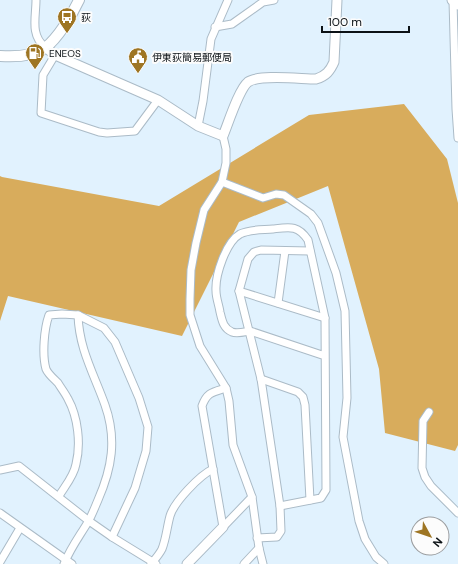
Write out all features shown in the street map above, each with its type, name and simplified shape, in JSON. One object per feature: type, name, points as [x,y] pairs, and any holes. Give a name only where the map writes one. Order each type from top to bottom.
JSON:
[{"type":"main road","points":[[0,56],[10,57],[25,55],[45,47],[63,28],[79,0]]},
{"type":"street","points":[[36,0],[34,24],[38,39],[55,55],[158,100],[198,126],[223,136]]},
{"type":"street","points":[[198,126],[203,101],[210,44],[215,27],[228,0]]},
{"type":"street","points":[[215,27],[232,24],[263,2],[274,0]]},
{"type":"street","points":[[263,564],[257,538],[252,497],[233,445],[229,401],[226,388],[200,346],[190,315],[191,270],[204,210],[222,182],[226,163],[226,149],[223,136],[242,90],[248,82],[259,77],[316,79],[324,77],[331,70],[334,62],[337,0]]},
{"type":"street","points":[[454,2],[458,138]]},
{"type":"street","points":[[55,55],[43,75],[41,113],[99,132],[107,133],[135,131],[158,100]]},
{"type":"street","points":[[222,182],[263,198],[276,194],[284,195],[311,214],[318,223],[336,273],[345,311],[347,398],[343,437],[359,521],[365,540],[376,557],[384,564]]},
{"type":"street","points":[[280,506],[321,498],[326,490],[325,318],[308,240],[302,232],[294,227],[248,231],[239,235],[230,243],[217,278],[216,292],[222,322],[225,327],[232,332],[240,333],[250,331],[325,356]]},
{"type":"street","points":[[257,538],[277,537],[281,531],[280,506],[261,379],[240,292],[248,259],[254,252],[261,250],[310,251]]},
{"type":"street","points":[[278,303],[285,251]]},
{"type":"street","points":[[240,292],[325,318]]},
{"type":"street","points":[[59,496],[73,474],[78,447],[78,430],[75,416],[69,400],[47,370],[44,352],[45,324],[49,315],[62,314],[78,315],[104,328],[115,342],[139,398],[148,428],[146,451],[135,488],[112,537]]},
{"type":"street","points":[[0,513],[67,563],[72,545],[89,521],[106,482],[110,469],[112,446],[110,428],[106,406],[86,356],[79,332],[78,315]]},
{"type":"street","points":[[261,379],[298,392],[303,398],[305,405],[310,500]]},
{"type":"street","points":[[223,527],[202,406],[205,398],[210,393],[226,388]]},
{"type":"street","points":[[429,412],[423,420],[422,468],[425,477],[431,486],[458,513]]},
{"type":"street","points":[[0,470],[19,466],[89,521],[153,563],[162,549],[170,516],[176,505],[206,473],[213,469]]},
{"type":"street","points":[[187,564],[252,497]]},
{"type":"street","points":[[0,562],[20,528]]},
{"type":"street","points":[[244,564],[259,548]]},
{"type":"shaded area","points":[[404,104],[447,159],[458,203],[458,445],[455,451],[385,433],[379,369],[328,186],[239,222],[182,336],[8,296],[0,321],[0,176],[159,206],[309,115]]},
{"type":"place","name":"荻","points":[[67,34]]},
{"type":"place","name":"ENEOS","points":[[35,70]]},
{"type":"place","name":"伊東荻簡易郵便局","points":[[138,74]]}]
